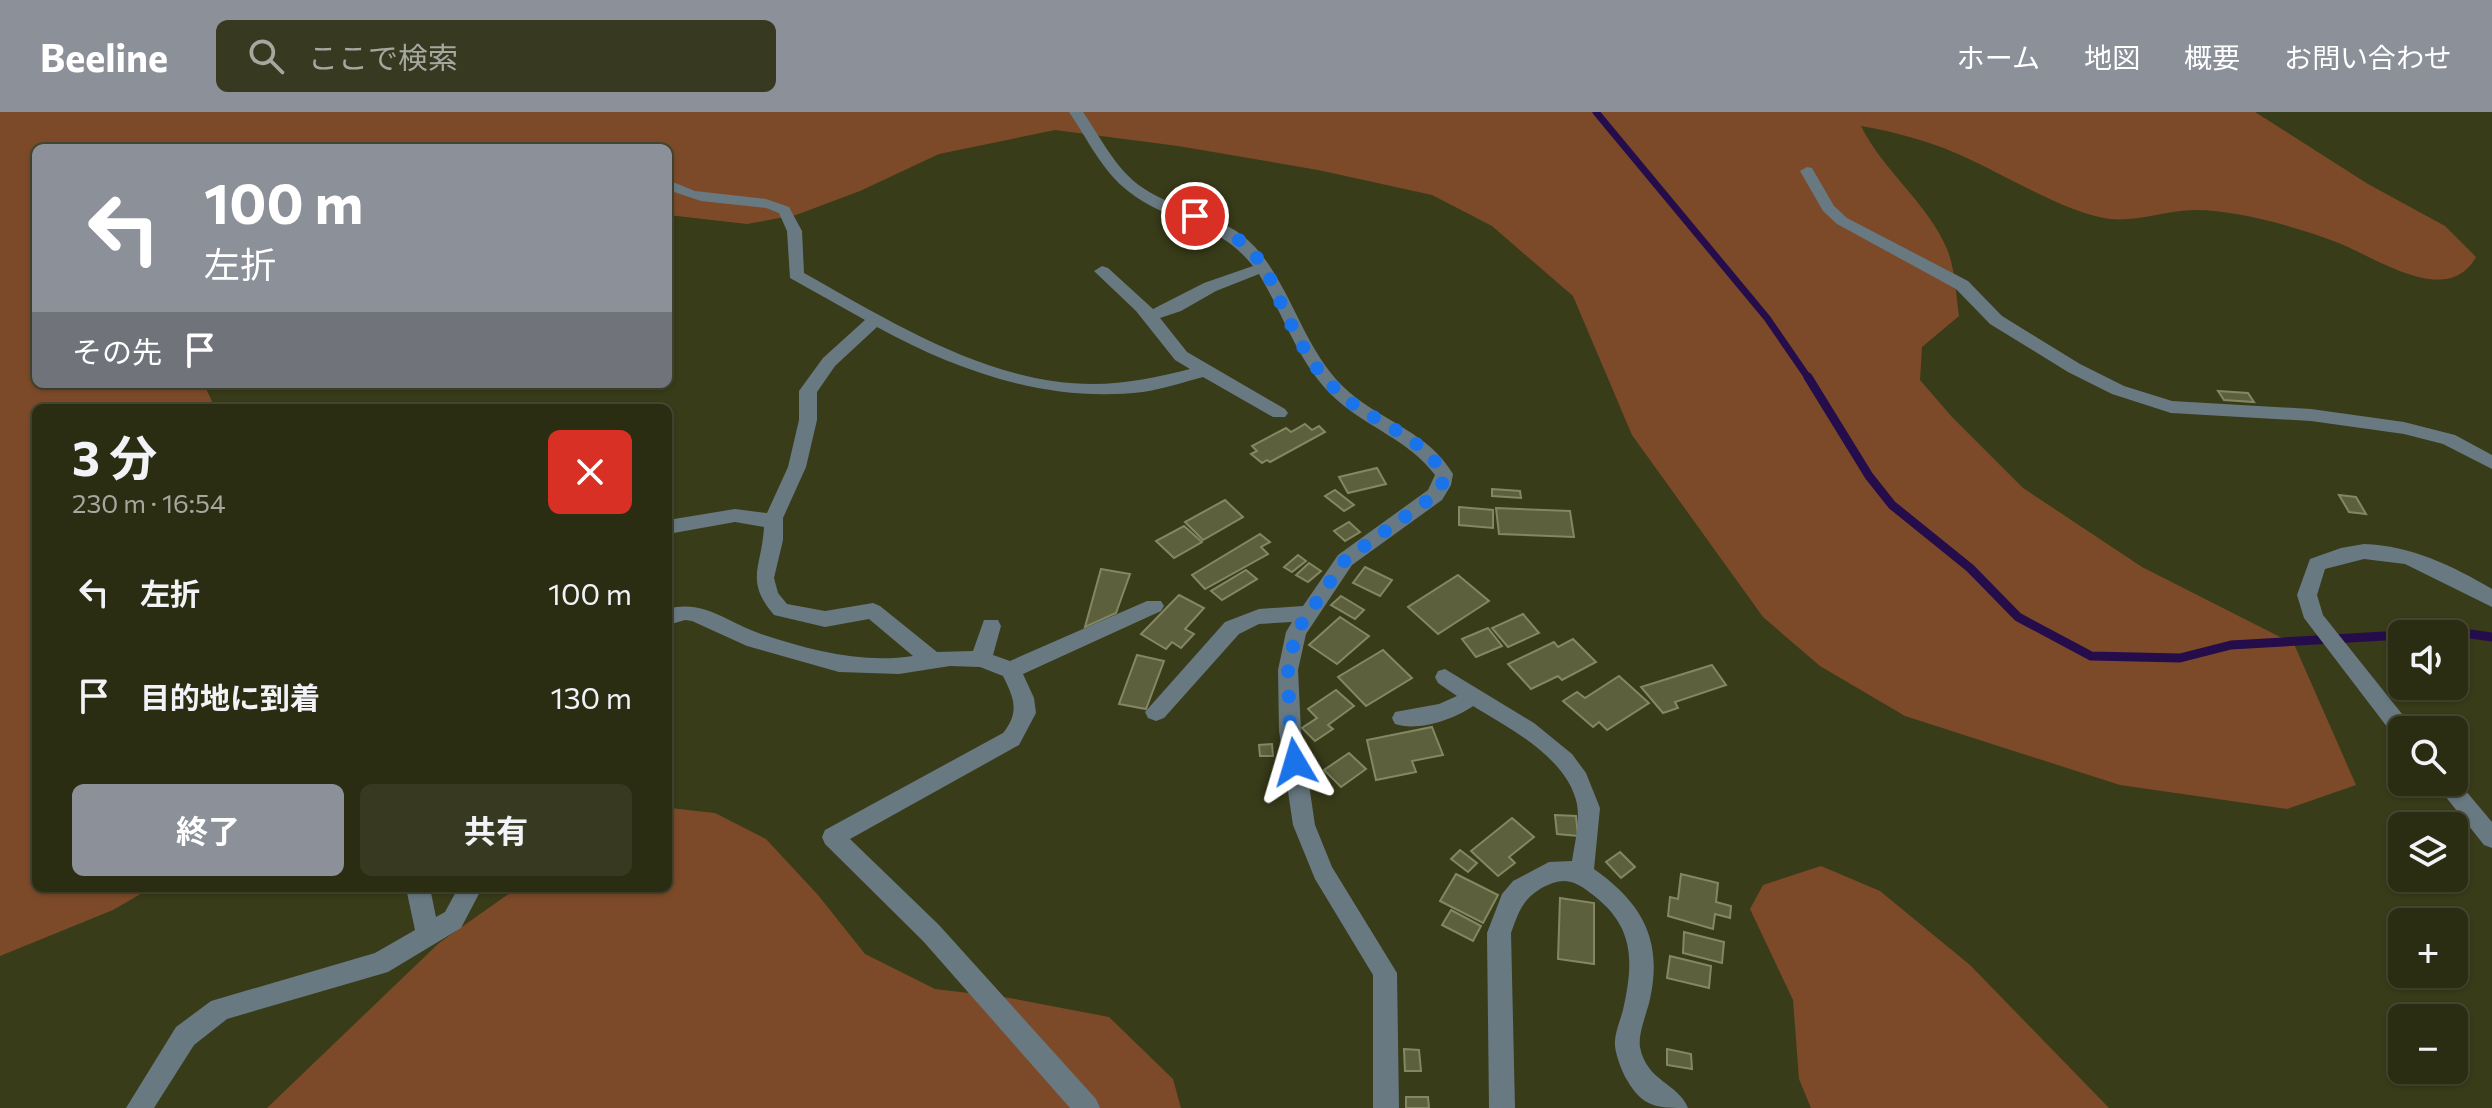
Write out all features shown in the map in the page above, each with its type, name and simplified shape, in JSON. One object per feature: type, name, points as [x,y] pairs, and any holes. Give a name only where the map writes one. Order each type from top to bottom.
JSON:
[{"type":"street","points":[[1076,112],[1113,167],[1131,187],[1160,204],[1221,226],[1235,236],[1264,267],[1296,337],[1316,368],[1344,397],[1404,432],[1428,452],[1444,474],[1442,485],[1435,495],[1345,560],[1296,632],[1288,670],[1290,731],[1304,825],[1323,872],[1385,973],[1386,1108]]},
{"type":"street","points":[[1807,171],[1828,208],[1842,221],[1962,285],[1996,320],[2074,368],[2118,390],[2171,407],[2311,415],[2404,428],[2449,439],[2492,463]]},
{"type":"street","points":[[672,186],[691,195],[766,204],[785,210],[792,221],[798,266],[796,275],[955,361],[1021,381],[1122,389],[1166,384],[1203,371]]},
{"type":"street","points":[[1150,316],[1175,307],[1210,287],[1264,267]]},
{"type":"street","points":[[1102,271],[1150,316],[1181,356],[1279,413]]},
{"type":"street","points":[[875,320],[813,380],[808,391],[808,420],[797,467],[773,523],[773,540],[764,578],[769,596],[781,610],[825,619],[873,611],[932,660]]},
{"type":"street","points":[[672,526],[731,515],[763,518],[773,523]]},
{"type":"street","points":[[2390,716],[2314,618],[2307,595],[2317,564],[2357,551],[2381,550],[2429,562],[2492,599]]},
{"type":"street","points":[[672,616],[685,612],[696,614],[754,640],[839,664],[899,666],[932,660],[981,659],[1011,670],[1154,606]]},
{"type":"street","points":[[1156,712],[1203,656],[1240,623],[1263,614],[1307,614]]},
{"type":"street","points":[[981,659],[991,626]]},
{"type":"street","points":[[1011,670],[1025,701],[1025,724],[1011,739],[833,837],[931,933],[1087,1108]]},
{"type":"street","points":[[1445,677],[1471,696],[1519,723],[1552,749],[1581,786],[1588,801],[1582,873]]},
{"type":"street","points":[[1403,718],[1446,711],[1463,704],[1471,696]]},
{"type":"street","points":[[2457,796],[2492,838]]},
{"type":"street","points":[[1502,1108],[1499,933],[1510,901],[1521,888],[1549,872],[1564,869],[1582,873],[1608,892],[1622,908],[1639,938],[1644,971],[1627,1045],[1636,1072],[1648,1088],[1675,1108]]},
{"type":"street","points":[[419,892],[428,935]]},
{"type":"street","points":[[139,1108],[185,1036],[220,1009],[356,968],[379,964],[453,920],[468,892]]},
{"type":"shaded area","points":[[0,112],[2255,112],[2368,184],[2445,226],[2476,257],[2463,272],[2448,279],[2430,279],[2410,275],[2320,236],[2248,216],[2195,210],[2121,219],[2094,216],[2058,203],[1945,149],[1903,135],[1861,126],[1881,158],[1928,216],[1947,249],[1952,265],[1959,316],[1922,347],[1920,380],[2023,488],[2142,567],[2294,644],[2356,785],[2287,809],[2120,785],[1905,716],[1820,666],[1763,617],[1632,435],[1573,296],[1492,226],[1432,195],[1318,170],[1178,146],[1055,130],[939,154],[860,191],[796,215],[747,224],[672,215],[672,144],[32,144],[32,388],[206,388],[213,404],[32,404],[32,892],[144,892],[113,910],[0,956]]},
{"type":"shaded area","points":[[672,808],[715,813],[766,839],[818,895],[865,954],[935,989],[1010,998],[1109,1017],[1173,1079],[1181,1108],[267,1108],[439,943],[511,892],[672,892]]},
{"type":"shaded area","points":[[1821,866],[1880,891],[1970,965],[2109,1108],[1811,1108],[1799,1079],[1793,1000],[1750,909],[1763,885]]},
{"type":"building","points":[[2218,391],[2248,393],[2254,402],[2224,400]]},
{"type":"building","points":[[1305,424],[1312,430],[1319,426],[1325,432],[1270,462],[1262,463],[1251,454],[1257,451],[1252,446],[1286,428],[1291,432]]},
{"type":"building","points":[[1377,468],[1386,484],[1348,493],[1339,477]]},
{"type":"building","points":[[1492,489],[1520,491],[1521,498],[1492,496]]},
{"type":"building","points":[[1335,490],[1354,505],[1344,511],[1325,496]]},
{"type":"building","points":[[2339,495],[2356,497],[2366,514],[2349,512]]},
{"type":"building","points":[[1225,500],[1243,517],[1203,540],[1185,522]]},
{"type":"building","points":[[1459,507],[1493,510],[1493,528],[1459,525]]},
{"type":"building","points":[[1496,508],[1570,511],[1574,537],[1499,534]]},
{"type":"building","points":[[1349,522],[1360,532],[1345,541],[1334,531]]},
{"type":"building","points":[[1184,526],[1202,542],[1174,558],[1156,541]]},
{"type":"building","points":[[1260,534],[1270,542],[1261,547],[1268,554],[1205,589],[1192,575]]},
{"type":"building","points":[[1298,555],[1306,561],[1292,572],[1284,567]]},
{"type":"building","points":[[1309,563],[1321,571],[1308,582],[1296,575]]},
{"type":"building","points":[[1365,567],[1392,580],[1380,596],[1353,583]]},
{"type":"building","points":[[1101,569],[1130,574],[1116,613],[1085,627]]},
{"type":"building","points":[[1246,570],[1257,579],[1222,600],[1211,591]]},
{"type":"building","points":[[1458,575],[1489,601],[1438,634],[1408,607]]},
{"type":"building","points":[[1179,595],[1204,608],[1185,629],[1194,634],[1181,648],[1172,642],[1166,649],[1141,634]]},
{"type":"building","points":[[1341,596],[1364,610],[1355,619],[1331,605]]},
{"type":"building","points":[[1523,614],[1539,633],[1508,647],[1492,628]]},
{"type":"building","points":[[1340,617],[1369,636],[1337,664],[1309,645]]},
{"type":"building","points":[[1488,628],[1502,646],[1476,657],[1462,639]]},
{"type":"building","points":[[1573,639],[1596,662],[1562,680],[1558,676],[1531,689],[1508,664],[1554,642],[1558,647]]},
{"type":"building","points":[[1383,650],[1412,678],[1366,706],[1338,677]]},
{"type":"building","points":[[1137,655],[1164,661],[1146,709],[1119,704]]},
{"type":"building","points":[[1712,665],[1726,685],[1675,702],[1678,708],[1663,713],[1641,687]]},
{"type":"building","points":[[1619,676],[1649,703],[1607,730],[1599,722],[1593,727],[1563,701],[1577,692],[1585,698]]},
{"type":"building","points":[[1336,690],[1354,706],[1328,725],[1333,729],[1315,741],[1302,728],[1317,718],[1308,709]]},
{"type":"building","points":[[1432,727],[1443,755],[1412,761],[1416,772],[1376,780],[1367,740]]},
{"type":"building","points":[[1272,744],[1273,756],[1260,756],[1259,745]]},
{"type":"building","points":[[1349,753],[1366,769],[1341,787],[1324,770]]},
{"type":"building","points":[[1555,815],[1576,816],[1578,836],[1557,834]]},
{"type":"building","points":[[1512,818],[1534,837],[1509,857],[1515,863],[1498,876],[1471,851]]},
{"type":"building","points":[[1460,850],[1477,863],[1468,872],[1451,859]]},
{"type":"building","points":[[1620,852],[1635,867],[1621,878],[1606,862]]},
{"type":"building","points":[[1456,874],[1498,895],[1483,923],[1440,901]]},
{"type":"building","points":[[1681,874],[1718,883],[1716,902],[1731,906],[1730,918],[1715,914],[1713,929],[1668,916],[1670,897],[1678,899]]},
{"type":"building","points":[[1560,898],[1594,903],[1594,964],[1558,959]]},
{"type":"building","points":[[1451,910],[1481,926],[1473,941],[1442,925]]},
{"type":"building","points":[[1684,932],[1724,942],[1722,963],[1683,953]]},
{"type":"building","points":[[1670,956],[1711,966],[1709,988],[1667,978]]},
{"type":"building","points":[[1404,1049],[1419,1050],[1421,1071],[1405,1071]]},
{"type":"building","points":[[1667,1049],[1691,1054],[1692,1069],[1667,1065]]},
{"type":"building","points":[[1406,1097],[1428,1097],[1429,1108],[1406,1108]]},
{"type":"waterway","points":[[1596,112],[1767,318],[1809,379]]},
{"type":"waterway","points":[[1808,377],[1869,476],[1892,505],[1970,568],[2018,617],[2091,656],[2180,658],[2231,645],[2388,636]]},
{"type":"waterway","points":[[2468,634],[2492,637]]},
{"type":"route","points":[[1195,216],[1221,226],[1235,236],[1264,267],[1296,337],[1316,368],[1344,397],[1404,432],[1428,452],[1444,474],[1442,485],[1435,495],[1345,560],[1296,632],[1288,670],[1290,731],[1295,762]]}]
